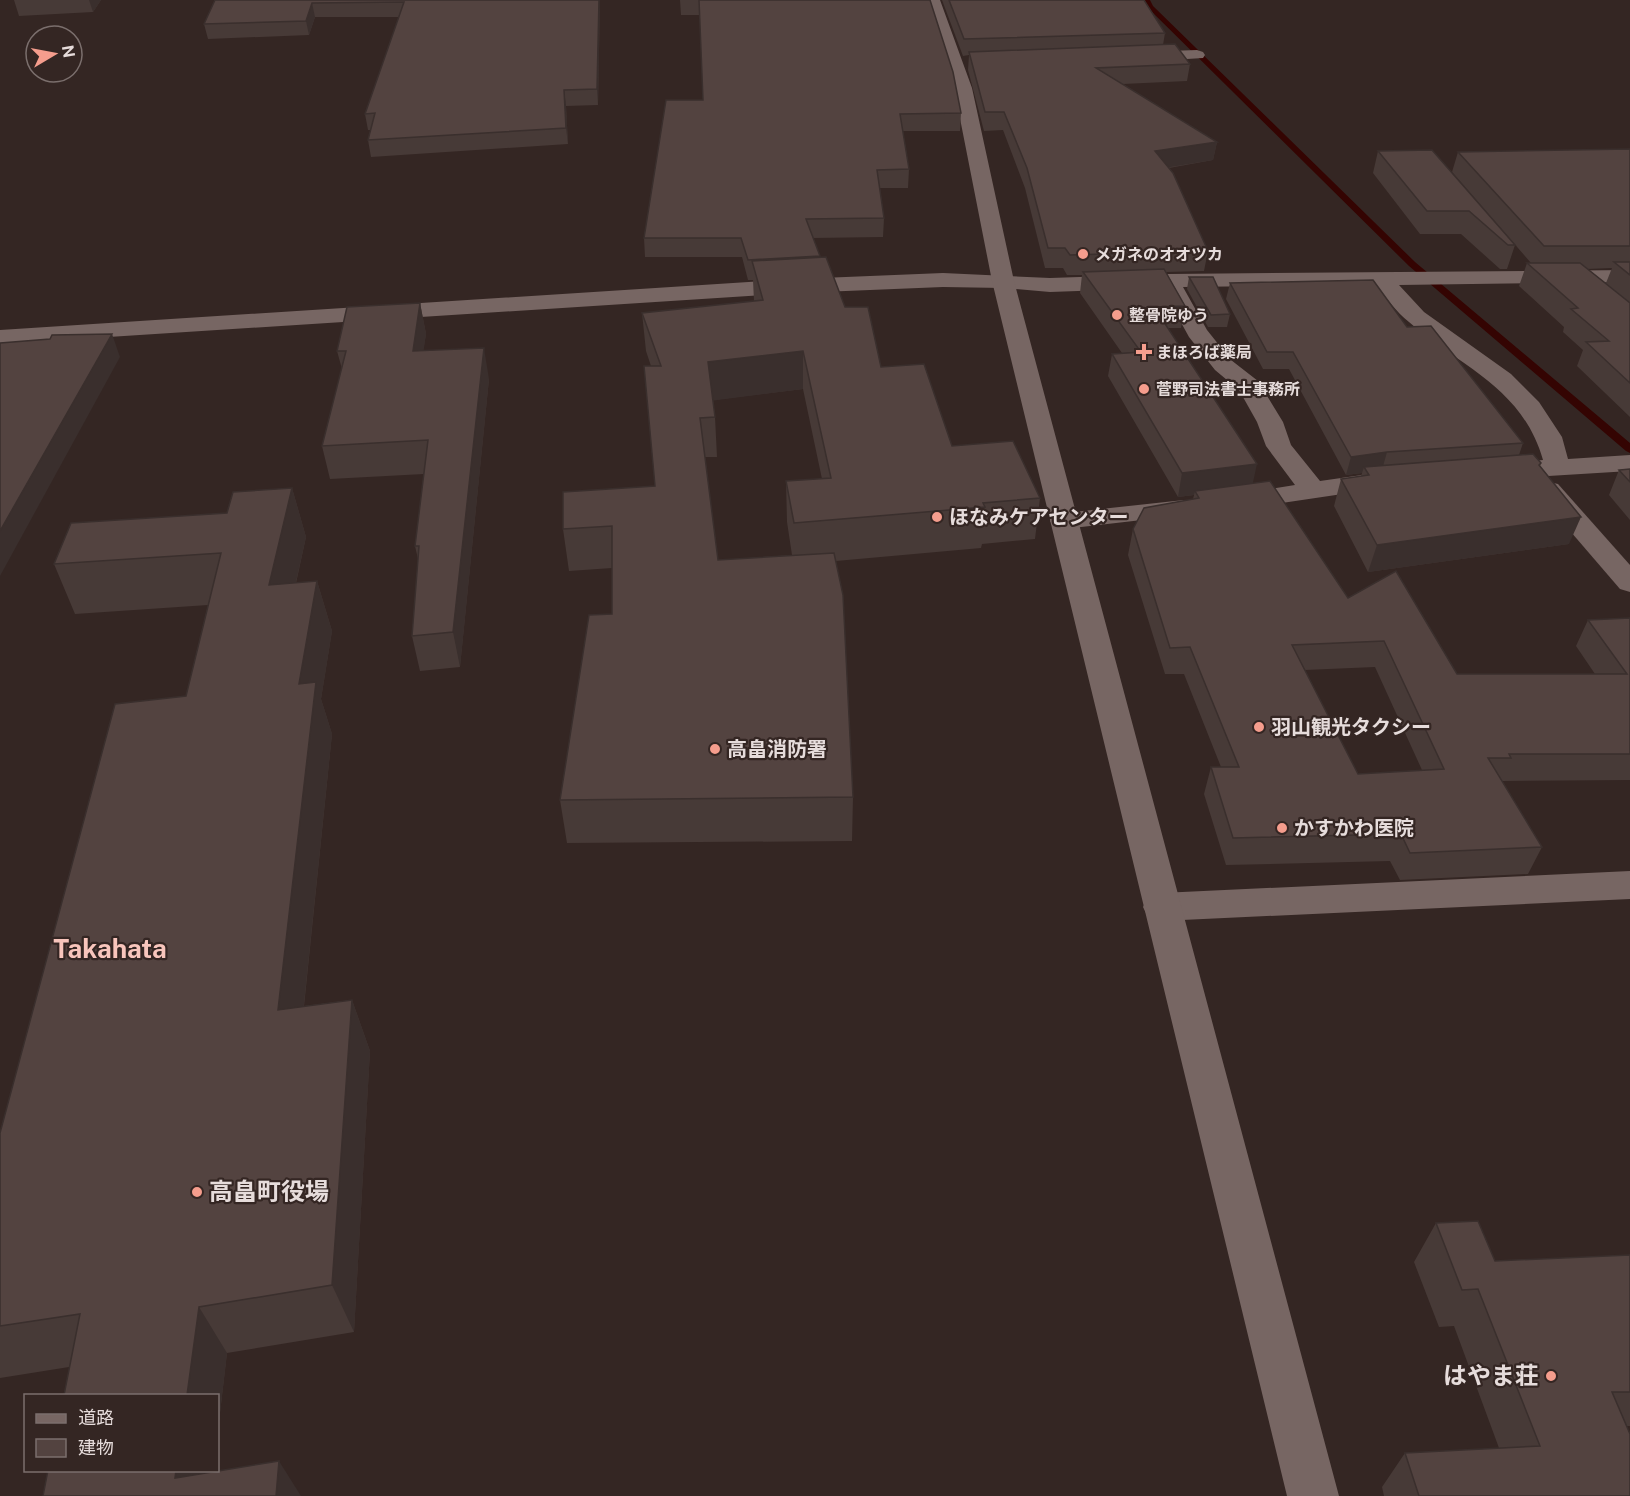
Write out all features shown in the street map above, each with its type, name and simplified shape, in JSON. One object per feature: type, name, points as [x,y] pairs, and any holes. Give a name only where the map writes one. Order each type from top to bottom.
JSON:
[{"type":"street","points":[[933,0],[961,63],[963,88],[1003,281],[1312,1496]]},
{"type":"street","points":[[1128,57],[1197,55]]},
{"type":"street","points":[[1513,259],[1528,276]]},
{"type":"street","points":[[1576,276],[1601,295]]},
{"type":"street","points":[[0,337],[797,286],[943,280],[1003,281],[1050,285],[1169,281],[1630,276]]},
{"type":"street","points":[[1381,279],[1416,317],[1502,379],[1530,407],[1549,437],[1558,468]]},
{"type":"street","points":[[1169,281],[1197,332],[1223,365],[1249,386],[1270,422],[1279,446],[1312,490]]},
{"type":"street","points":[[1473,473],[1630,463]]},
{"type":"street","points":[[1530,469],[1630,583]]},
{"type":"street","points":[[1064,521],[1114,518],[1405,478]]},
{"type":"street","points":[[1161,907],[1630,885]]},
{"type":"building","points":[[215,0],[599,0],[597,89],[564,90],[566,128],[368,140],[375,113],[365,114],[404,2],[312,3],[306,21],[204,24]]},
{"type":"building","points":[[699,0],[930,0],[953,72],[961,113],[900,114],[909,169],[877,170],[884,218],[806,219],[820,256],[748,260],[741,238],[644,238],[666,100],[703,100]]},
{"type":"building","points":[[949,0],[1144,0],[1165,33],[964,39]]},
{"type":"building","points":[[1175,44],[1190,64],[1096,68],[1217,142],[1155,151],[1173,173],[1208,251],[1070,255],[1065,248],[1048,248],[1027,168],[1004,112],[985,112],[969,52]]},
{"type":"building","points":[[1630,149],[1630,246],[1544,246],[1458,152]]},
{"type":"building","points":[[1432,150],[1515,245],[1508,245],[1469,211],[1427,211],[1378,151]]},
{"type":"building","points":[[826,257],[845,307],[868,307],[881,367],[924,364],[952,446],[1013,441],[1040,498],[983,503],[985,507],[794,523],[786,481],[831,478],[803,351],[708,362],[715,417],[700,418],[718,560],[834,553],[843,595],[853,797],[560,800],[589,615],[612,614],[612,526],[563,529],[563,492],[655,486],[644,366],[661,366],[642,313],[763,300],[752,261]]},
{"type":"building","points":[[1614,262],[1630,262],[1630,275]]},
{"type":"building","points":[[1527,263],[1580,263],[1630,303],[1630,383],[1586,342],[1609,341],[1571,309],[1578,308]]},
{"type":"building","points":[[1164,269],[1185,306],[1154,307],[1257,464],[1182,473],[1112,354],[1141,352],[1083,272]]},
{"type":"building","points":[[1189,277],[1213,277],[1230,314],[1211,315]]},
{"type":"building","points":[[1373,280],[1407,327],[1431,326],[1523,443],[1387,452],[1351,457],[1293,352],[1267,352],[1230,283]]},
{"type":"building","points":[[420,303],[413,351],[484,348],[453,632],[412,636],[419,546],[415,546],[428,440],[322,446],[346,351],[337,351],[347,307]]},
{"type":"building","points":[[112,334],[0,531],[0,343],[50,339],[52,335]]},
{"type":"building","points":[[1533,454],[1541,463],[1539,465],[1581,517],[1377,545],[1341,479],[1369,475],[1364,467]]},
{"type":"building","points":[[1630,469],[1630,482],[1619,470]]},
{"type":"building","points":[[1270,481],[1348,598],[1396,571],[1457,674],[1627,674],[1588,620],[1630,618],[1630,754],[1509,754],[1511,758],[1488,758],[1542,847],[1410,853],[1401,834],[1233,838],[1211,767],[1239,767],[1190,647],[1170,648],[1133,529],[1144,508],[1199,498],[1195,491]],"holes":[[[1384,641],[1444,769],[1358,774],[1292,645]]]},
{"type":"building","name":"高畠町役場","points":[[292,488],[269,585],[317,581],[299,684],[316,682],[278,1010],[352,1000],[332,1285],[199,1307],[187,1394],[64,1394],[80,1314],[0,1326],[0,1133],[115,704],[186,696],[221,553],[54,564],[71,523],[227,513],[233,492]]},
{"type":"building","points":[[1478,1221],[1495,1261],[1630,1255],[1630,1392],[1612,1392],[1630,1434],[1630,1496],[1419,1496],[1405,1453],[1540,1446],[1478,1289],[1462,1290],[1436,1223]]},
{"type":"building","points":[[279,1461],[276,1496],[43,1496],[48,1472],[176,1472],[175,1478]]},
{"type":"waterway","points":[[1147,0],[1150,7],[1412,264],[1630,449]]},
{"type":"place","name":"メガネのオオツカ","points":[[1083,254]]},
{"type":"place","name":"整骨院ゆう","points":[[1117,315]]},
{"type":"place","name":"まほろば薬局","points":[[1144,352]]},
{"type":"place","name":"菅野司法書士事務所","points":[[1144,389]]},
{"type":"place","name":"ほなみケアセンター","points":[[937,517]]},
{"type":"place","name":"羽山観光タクシー","points":[[1259,727]]},
{"type":"place","name":"高畠消防署","points":[[715,749]]},
{"type":"place","name":"かすかわ医院","points":[[1282,828]]},
{"type":"place","name":"高畠町役場","points":[[197,1192]]},
{"type":"place","name":"はやま荘","points":[[1551,1376]]},
{"type":"district","name":"Takahata","points":[[110,949]]}]
